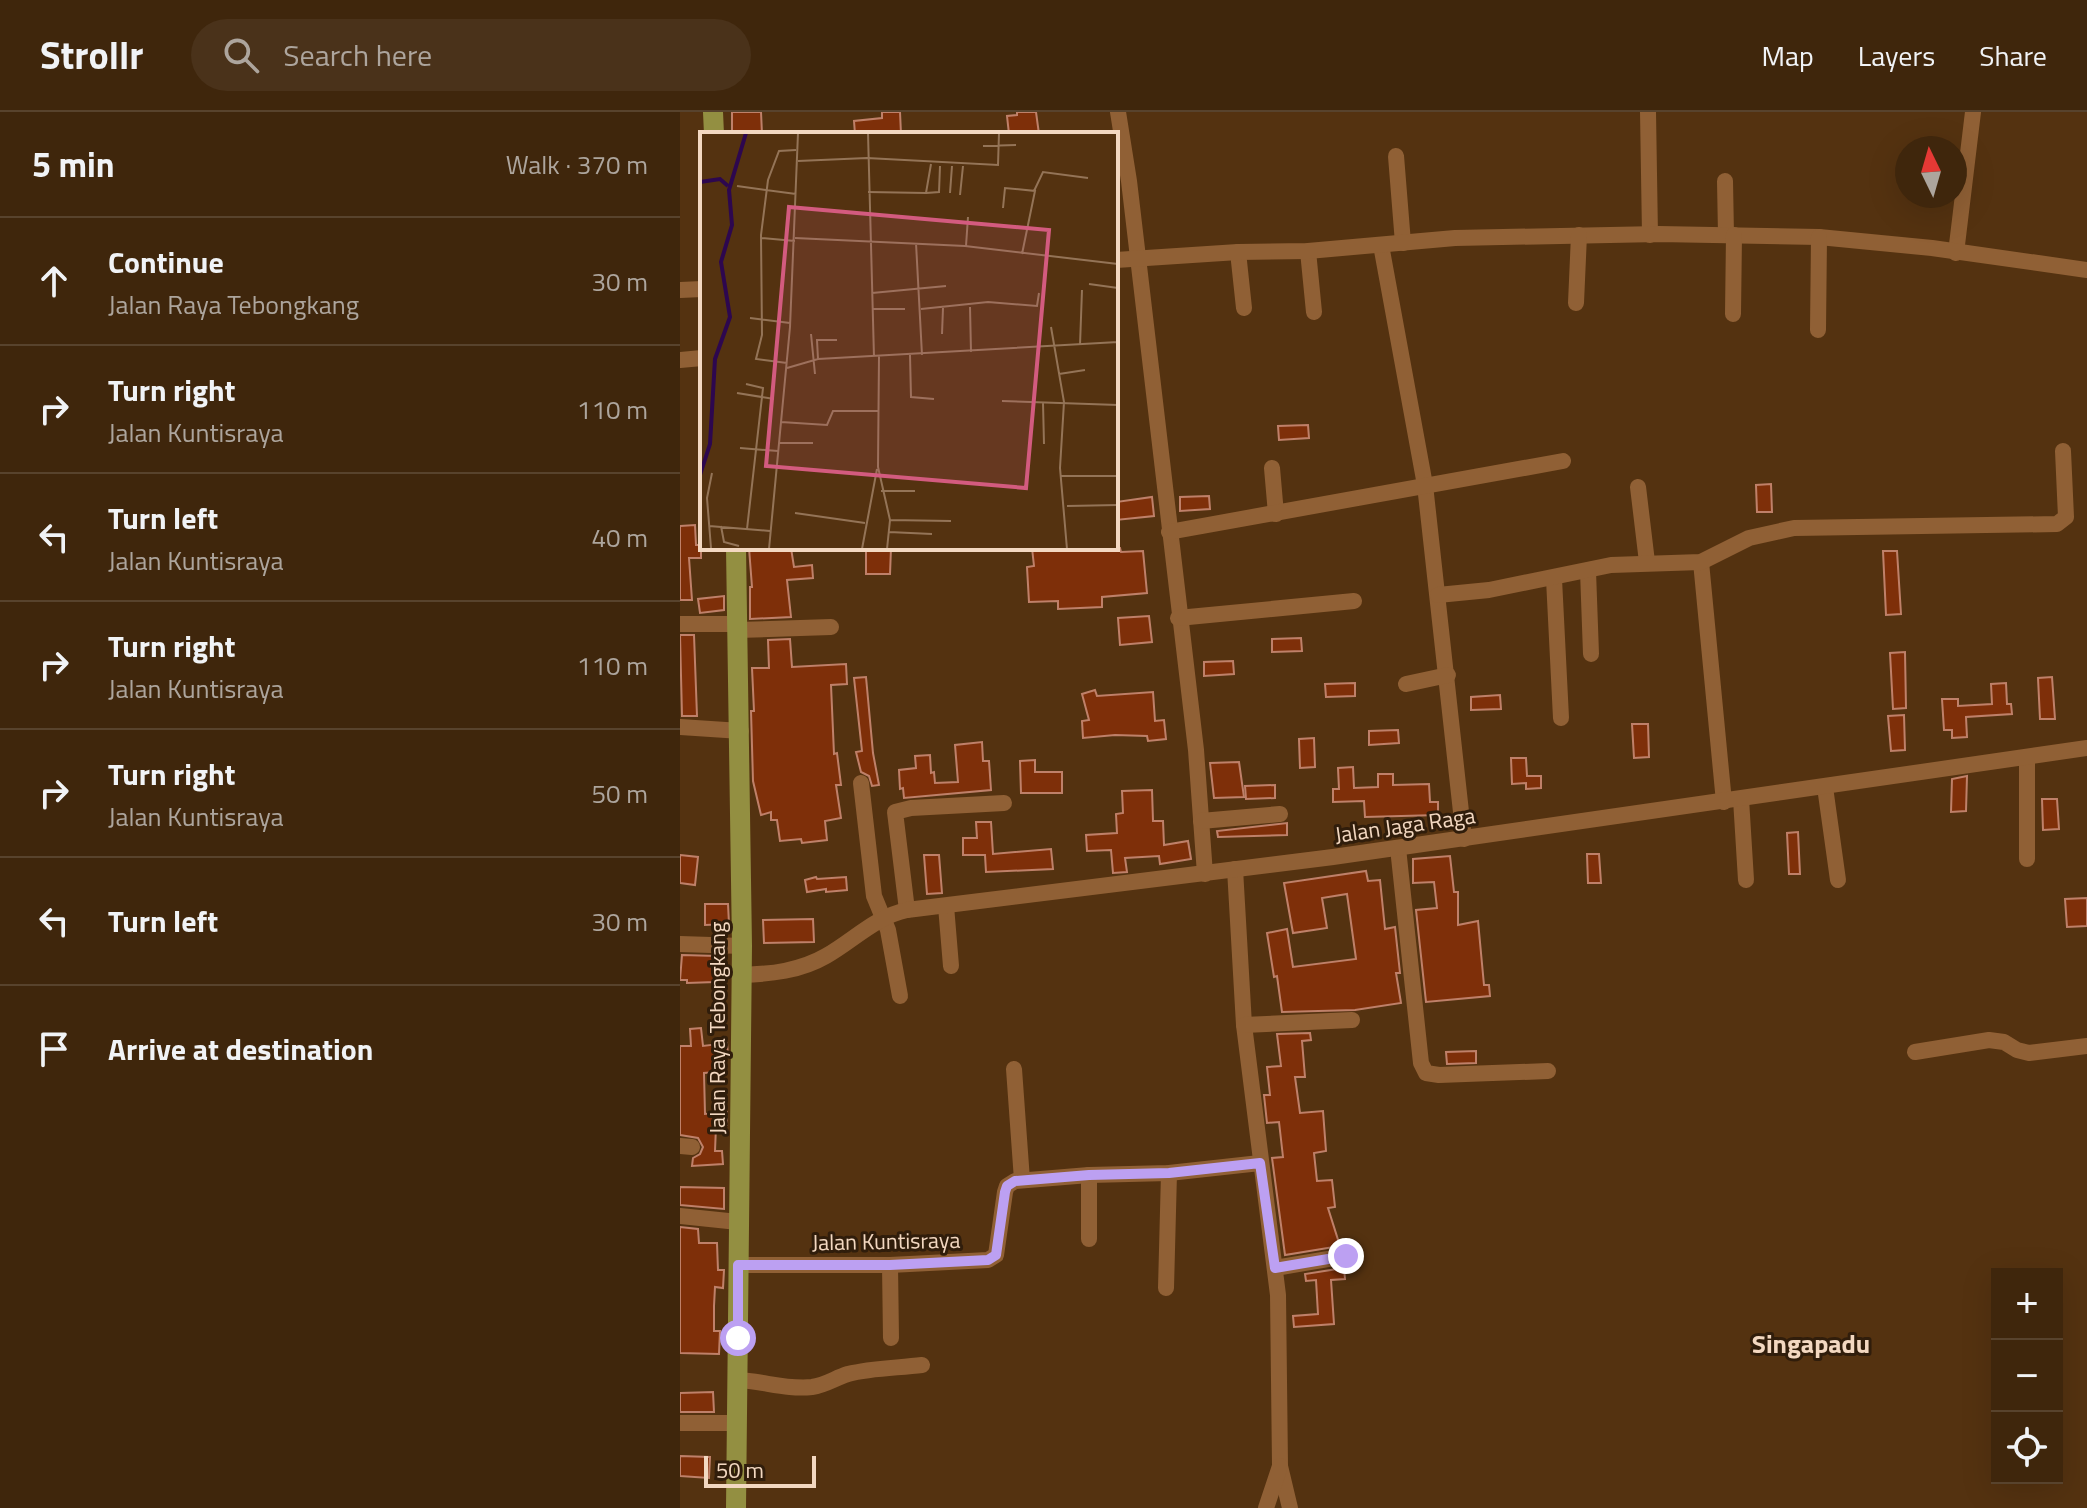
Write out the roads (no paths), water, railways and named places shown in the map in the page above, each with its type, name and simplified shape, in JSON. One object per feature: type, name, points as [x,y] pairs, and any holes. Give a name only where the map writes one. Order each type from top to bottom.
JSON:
[{"type":"main road","points":[[713,112],[714,132]]},
{"type":"main road","name":"Jalan Raya Tebongkang","points":[[736,550],[741,731],[742,975],[736,1508]]},
{"type":"street","points":[[1118,112],[1122,181],[1138,258],[1178,618],[1196,750],[1205,874]]},
{"type":"street","points":[[1648,112],[1650,235]]},
{"type":"street","points":[[1956,253],[1973,112]]},
{"type":"street","points":[[1396,156],[1403,243]]},
{"type":"street","points":[[1725,181],[1733,314]]},
{"type":"street","points":[[1576,303],[1579,235]]},
{"type":"street","points":[[1118,260],[1308,251],[1455,238],[1730,235],[1819,237],[1932,248],[2087,270]]},
{"type":"street","points":[[1818,330],[1819,237]]},
{"type":"street","points":[[1381,245],[1425,485],[1464,839]]},
{"type":"street","points":[[1308,251],[1314,312]]},
{"type":"street","points":[[1238,252],[1244,308]]},
{"type":"street","points":[[680,290],[700,289]]},
{"type":"street","points":[[680,360],[700,358]]},
{"type":"street","points":[[1438,595],[1489,590],[1647,562],[1701,562],[1749,538],[1794,528],[2057,524],[2066,517],[2063,451]]},
{"type":"street","points":[[1169,532],[1563,461]]},
{"type":"street","points":[[1272,468],[1276,514]]},
{"type":"street","points":[[1638,487],[1647,562]]},
{"type":"street","points":[[1701,562],[1724,802]]},
{"type":"street","points":[[1588,571],[1591,654]]},
{"type":"street","points":[[1554,579],[1561,718]]},
{"type":"street","points":[[1178,618],[1354,601]]},
{"type":"street","points":[[680,624],[831,627]]},
{"type":"street","points":[[1406,684],[1448,675]]},
{"type":"street","points":[[680,727],[741,731]]},
{"type":"street","name":"Jalan Jaga Raga","points":[[742,975],[768,974],[810,964],[896,914],[1464,839],[2087,748]]},
{"type":"street","points":[[2027,757],[2027,859]]},
{"type":"street","points":[[861,783],[874,896],[896,914]]},
{"type":"street","points":[[1825,787],[1838,880]]},
{"type":"street","points":[[1741,799],[1746,880]]},
{"type":"street","points":[[900,996],[895,812],[911,808],[1004,803]]},
{"type":"street","points":[[1201,821],[1280,814]]},
{"type":"street","points":[[1398,848],[1421,1063],[1426,1073],[1548,1071]]},
{"type":"street","points":[[1235,869],[1244,1025],[1275,1268],[1280,1466],[1290,1508]]},
{"type":"street","points":[[946,906],[951,966]]},
{"type":"street","points":[[680,944],[742,946]]},
{"type":"street","points":[[1244,1025],[1352,1020]]},
{"type":"street","points":[[1915,1052],[1989,1040],[2004,1042],[2029,1053],[2087,1046]]},
{"type":"street","points":[[1014,1069],[1022,1180],[1169,1173],[1260,1163]]},
{"type":"street","points":[[1166,1288],[1169,1173]]},
{"type":"street","points":[[1089,1175],[1089,1239]]},
{"type":"street","name":"Jalan Kuntisraya","points":[[738,1265],[890,1265],[993,1258],[1007,1186],[1022,1180]]},
{"type":"street","points":[[680,1216],[738,1222]]},
{"type":"street","points":[[1275,1268],[1346,1256]]},
{"type":"street","points":[[890,1265],[891,1338]]},
{"type":"street","points":[[738,1380],[779,1387],[811,1387],[828,1384],[850,1374],[922,1365]]},
{"type":"street","points":[[680,1423],[737,1423]]},
{"type":"street","points":[[1266,1508],[1280,1466]]},
{"type":"district","name":"Singapadu","points":[[1811,1343]]}]
